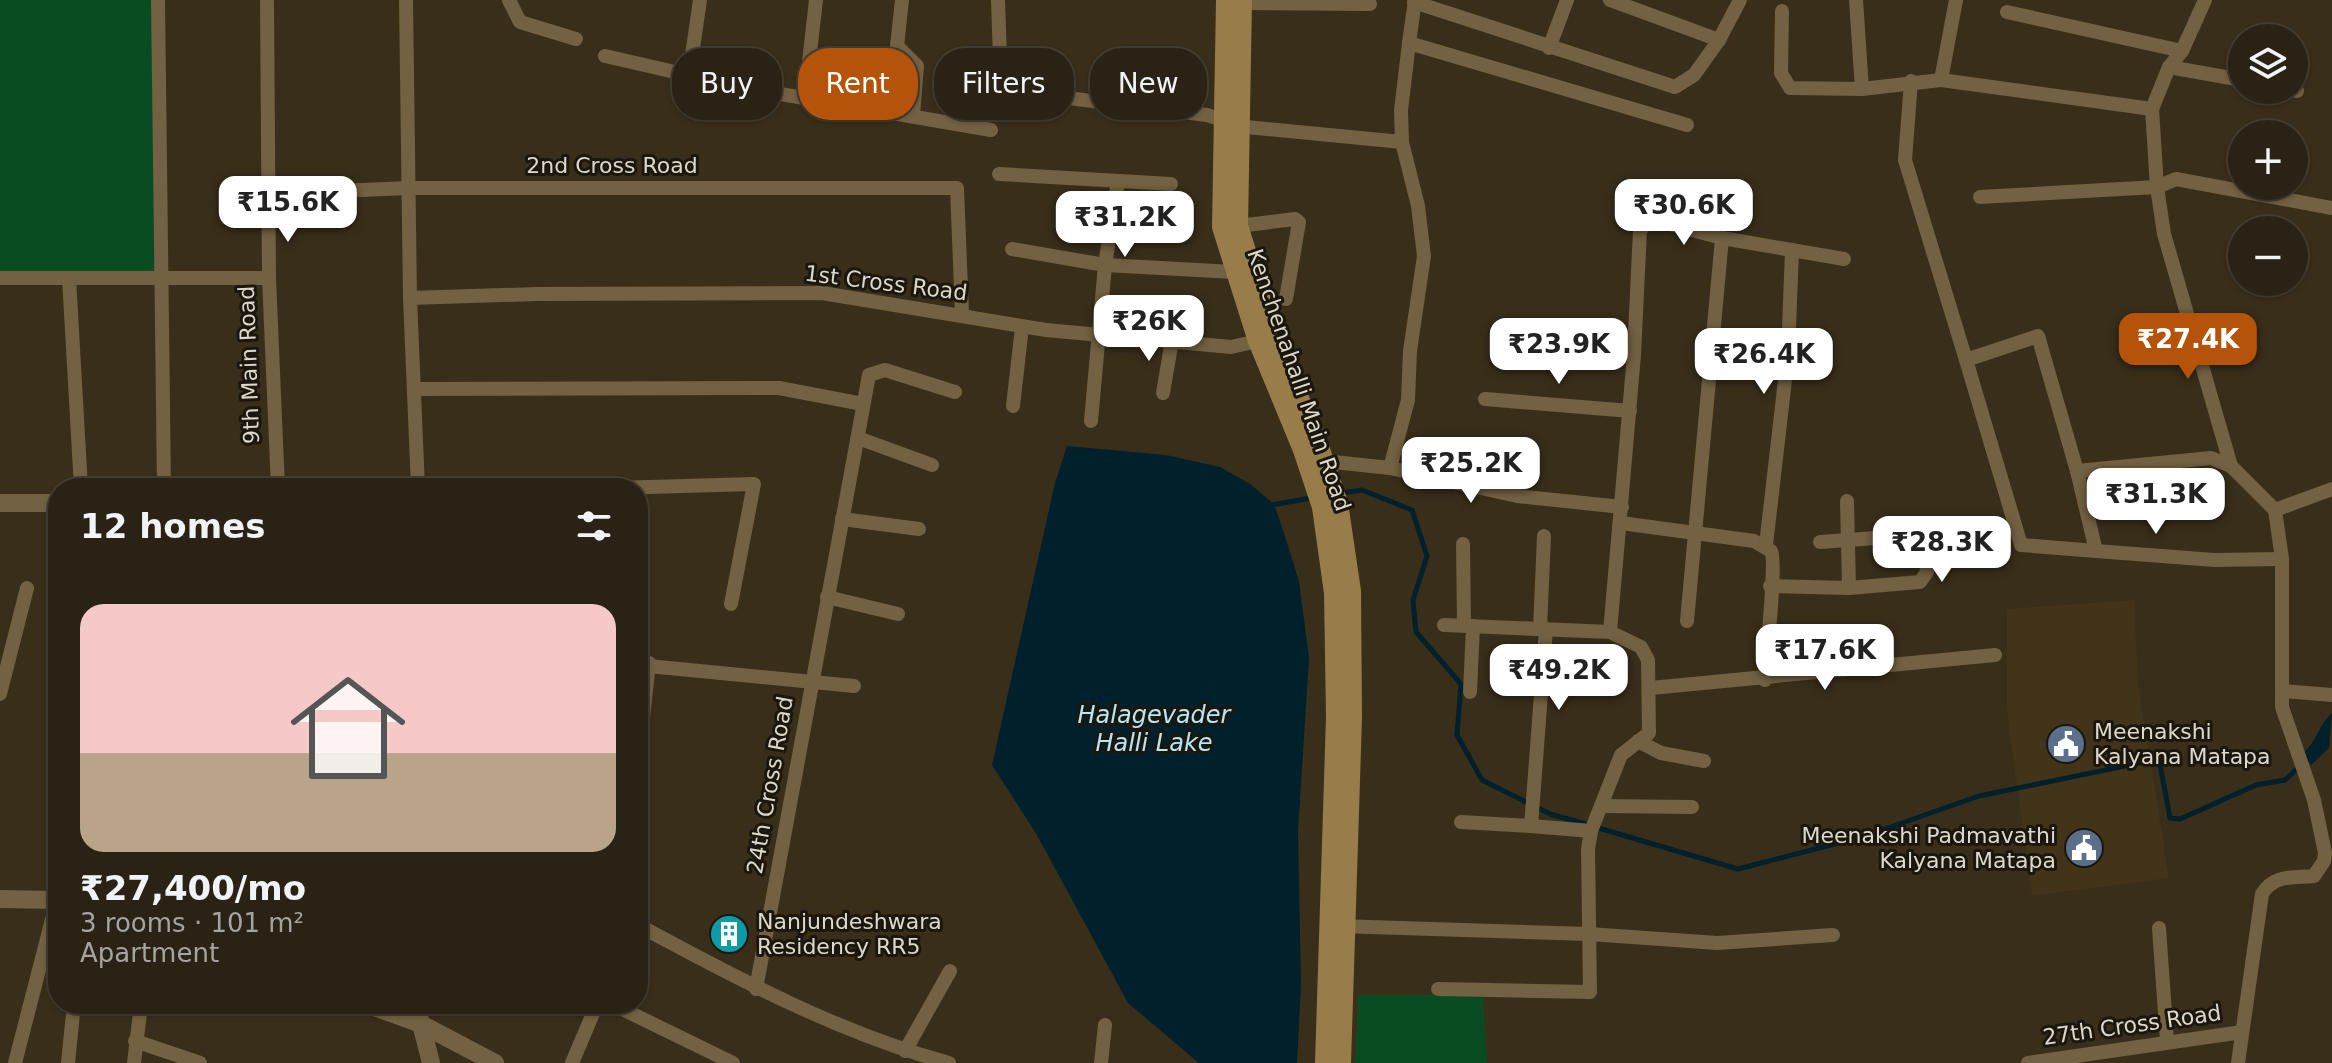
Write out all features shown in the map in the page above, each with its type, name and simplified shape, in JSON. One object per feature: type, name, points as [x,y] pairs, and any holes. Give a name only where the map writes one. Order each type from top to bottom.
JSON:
[{"type":"main road","name":"Kenchenahalli Main Road","points":[[1236,1],[1222,227],[1258,341],[1323,476]]},
{"type":"main road","name":"Kenchenahalli Main Road","points":[[1230,122],[1238,226],[1323,476],[1353,618],[1338,926],[1325,1063]]},
{"type":"main road","name":"Kenchenahalli Main Road","points":[[1338,926],[1341,1063]]},
{"type":"street","points":[[158,0],[164,478]]},
{"type":"street","name":"9th Main Road","points":[[267,0],[269,278],[278,478]]},
{"type":"street","points":[[406,0],[410,298],[418,478]]},
{"type":"street","points":[[509,0],[520,22],[576,39]]},
{"type":"street","points":[[693,48],[700,0]]},
{"type":"street","points":[[811,48],[816,0]]},
{"type":"street","points":[[899,48],[897,46],[902,0]]},
{"type":"street","points":[[998,0],[1001,90],[1402,142]]},
{"type":"street","points":[[1549,48],[1567,0]]},
{"type":"street","points":[[1610,0],[1719,40]]},
{"type":"street","points":[[1390,468],[1408,400],[1410,351],[1424,256],[1418,206],[1402,142],[1401,110],[1414,1],[1675,87],[1694,75],[1719,40],[1740,0]]},
{"type":"street","points":[[1856,0],[1862,89]]},
{"type":"street","points":[[1941,80],[1956,0]]},
{"type":"street","points":[[2205,0],[2182,51],[2169,67],[2152,109],[2157,187],[2168,248],[2231,466]]},
{"type":"street","points":[[1236,1],[1370,4]]},
{"type":"street","points":[[1782,11],[1781,73],[1790,88],[1862,89],[1911,81],[1941,80],[2152,109]]},
{"type":"street","points":[[2007,12],[2182,51]]},
{"type":"street","points":[[1409,43],[1687,125]]},
{"type":"street","points":[[605,56],[672,72]]},
{"type":"street","points":[[2169,67],[2228,78]]},
{"type":"street","points":[[1911,81],[1905,160],[2021,545],[2214,560],[2282,559]]},
{"type":"street","points":[[918,116],[991,130]]},
{"type":"street","points":[[999,174],[1171,184]]},
{"type":"street","points":[[1980,197],[2157,187],[2176,179],[2332,208]]},
{"type":"street","points":[[1091,421],[1105,265],[1118,181]]},
{"type":"street","name":"2nd Cross Road","points":[[268,194],[409,188],[957,188],[962,314]]},
{"type":"street","points":[[1238,226],[1295,219],[1299,222],[1286,299]]},
{"type":"street","points":[[1610,632],[1630,411],[1640,230],[1646,224],[1659,221],[1722,238],[1844,259]]},
{"type":"street","points":[[1687,621],[1722,238]]},
{"type":"street","points":[[1012,249],[1105,265],[1234,272]]},
{"type":"street","points":[[1766,545],[1788,354],[1792,250]]},
{"type":"street","points":[[0,278],[269,278]]},
{"type":"street","points":[[69,278],[80,478]]},
{"type":"street","name":"1st Cross Road","points":[[410,298],[537,294],[822,293],[962,314],[1022,327],[1231,347],[1258,341]]},
{"type":"street","points":[[1013,406],[1022,327]]},
{"type":"street","points":[[1966,360],[2038,336],[2077,471],[2096,551]]},
{"type":"street","points":[[1163,393],[1172,340]]},
{"type":"street","name":"24th Cross Road","points":[[756,989],[810,682],[869,375],[876,370],[955,392]]},
{"type":"street","points":[[414,389],[779,388],[863,404]]},
{"type":"street","points":[[1485,399],[1630,411]]},
{"type":"street","points":[[858,438],[932,465]]},
{"type":"street","points":[[2077,471],[2211,458],[2231,466],[2275,510],[2282,559],[2282,707],[2300,766],[2327,835],[2324,861],[2314,876],[2276,879],[2269,882],[2262,894],[2238,1063]]},
{"type":"street","points":[[1323,476],[1390,468],[1517,496],[1622,507]]},
{"type":"street","points":[[648,487],[754,484],[731,604]]},
{"type":"street","points":[[2275,510],[2332,489]]},
{"type":"street","points":[[1847,501],[1849,588]]},
{"type":"street","points":[[0,503],[48,503]]},
{"type":"street","points":[[842,519],[919,529]]},
{"type":"street","points":[[1621,523],[1766,545],[1775,557],[1770,586],[1765,680]]},
{"type":"street","points":[[1770,586],[1849,588],[1920,582],[1927,572],[1923,538],[1917,535],[1849,543],[1820,542]]},
{"type":"street","points":[[1531,826],[1543,629],[1544,536]]},
{"type":"street","points":[[1463,544],[1470,692]]},
{"type":"street","points":[[0,694],[27,588]]},
{"type":"street","points":[[827,597],[898,614]]},
{"type":"street","points":[[1438,989],[1590,992],[1592,830],[1621,755],[1649,733],[1651,688],[1648,660],[1641,647],[1610,632],[1444,625]]},
{"type":"street","points":[[1651,688],[1765,680],[1995,655]]},
{"type":"street","points":[[648,664],[854,686]]},
{"type":"street","points":[[2283,691],[2332,695]]},
{"type":"street","points":[[1638,741],[1661,753],[1704,761]]},
{"type":"street","points":[[1600,810],[1692,807]]},
{"type":"street","points":[[1461,822],[1592,830]]},
{"type":"street","points":[[0,899],[48,900]]},
{"type":"street","points":[[1338,926],[1589,934],[1717,943],[1833,935]]},
{"type":"street","points":[[2159,928],[2167,1041]]},
{"type":"street","points":[[648,930],[756,989],[905,1051],[949,1063]]},
{"type":"street","points":[[15,1063],[48,935]]},
{"type":"street","points":[[905,1051],[950,971]]},
{"type":"street","points":[[68,1063],[73,1014]]},
{"type":"street","points":[[134,1063],[139,1014]]},
{"type":"street","points":[[394,1014],[421,1024],[495,1063]]},
{"type":"street","points":[[418,1014],[431,1063]]},
{"type":"street","points":[[572,1063],[593,1014]]},
{"type":"street","points":[[633,1014],[733,1063]]},
{"type":"street","points":[[1101,1063],[1105,1025]]},
{"type":"street","name":"27th Cross Road","points":[[2028,1063],[2242,1032]]},
{"type":"street","points":[[135,1041],[200,1063]]},
{"type":"shaded area","points":[[2134,600],[2138,684],[2169,878],[2032,896],[2007,711],[2007,609]]},
{"type":"green space","points":[[0,0],[158,0],[159,273],[0,273]]},
{"type":"green space","points":[[1358,995],[1483,995],[1487,1063],[1355,1063]]},
{"type":"water","name":"Halagevader Halli Lake","points":[[1067,446],[1166,455],[1220,467],[1250,484],[1274,504],[1299,581],[1309,658],[1298,831],[1301,985],[1297,1063],[1199,1063],[1128,1003],[1037,835],[992,765],[1055,483]]},
{"type":"water","points":[[2332,713],[2329,748],[2311,765],[2303,753]]},
{"type":"waterway","points":[[1342,493],[1362,490],[1412,510],[1427,556],[1413,600],[1416,632],[1461,684],[1457,735],[1482,780],[1550,814],[1586,824]]},
{"type":"waterway","points":[[1271,505],[1312,498]]},
{"type":"waterway","points":[[1595,827],[1738,869],[1862,837],[1979,796],[2159,759],[2170,818],[2180,819],[2256,785],[2285,780],[2299,767]]},
{"type":"place","name":"Meenakshi Kalyana Matapa","points":[[2066,744]]},
{"type":"place","name":"Meenakshi Padmavathi Kalyana Matapa","points":[[2084,848]]},
{"type":"place","name":"Nanjundeshwara Residency RR5","points":[[729,934]]}]
